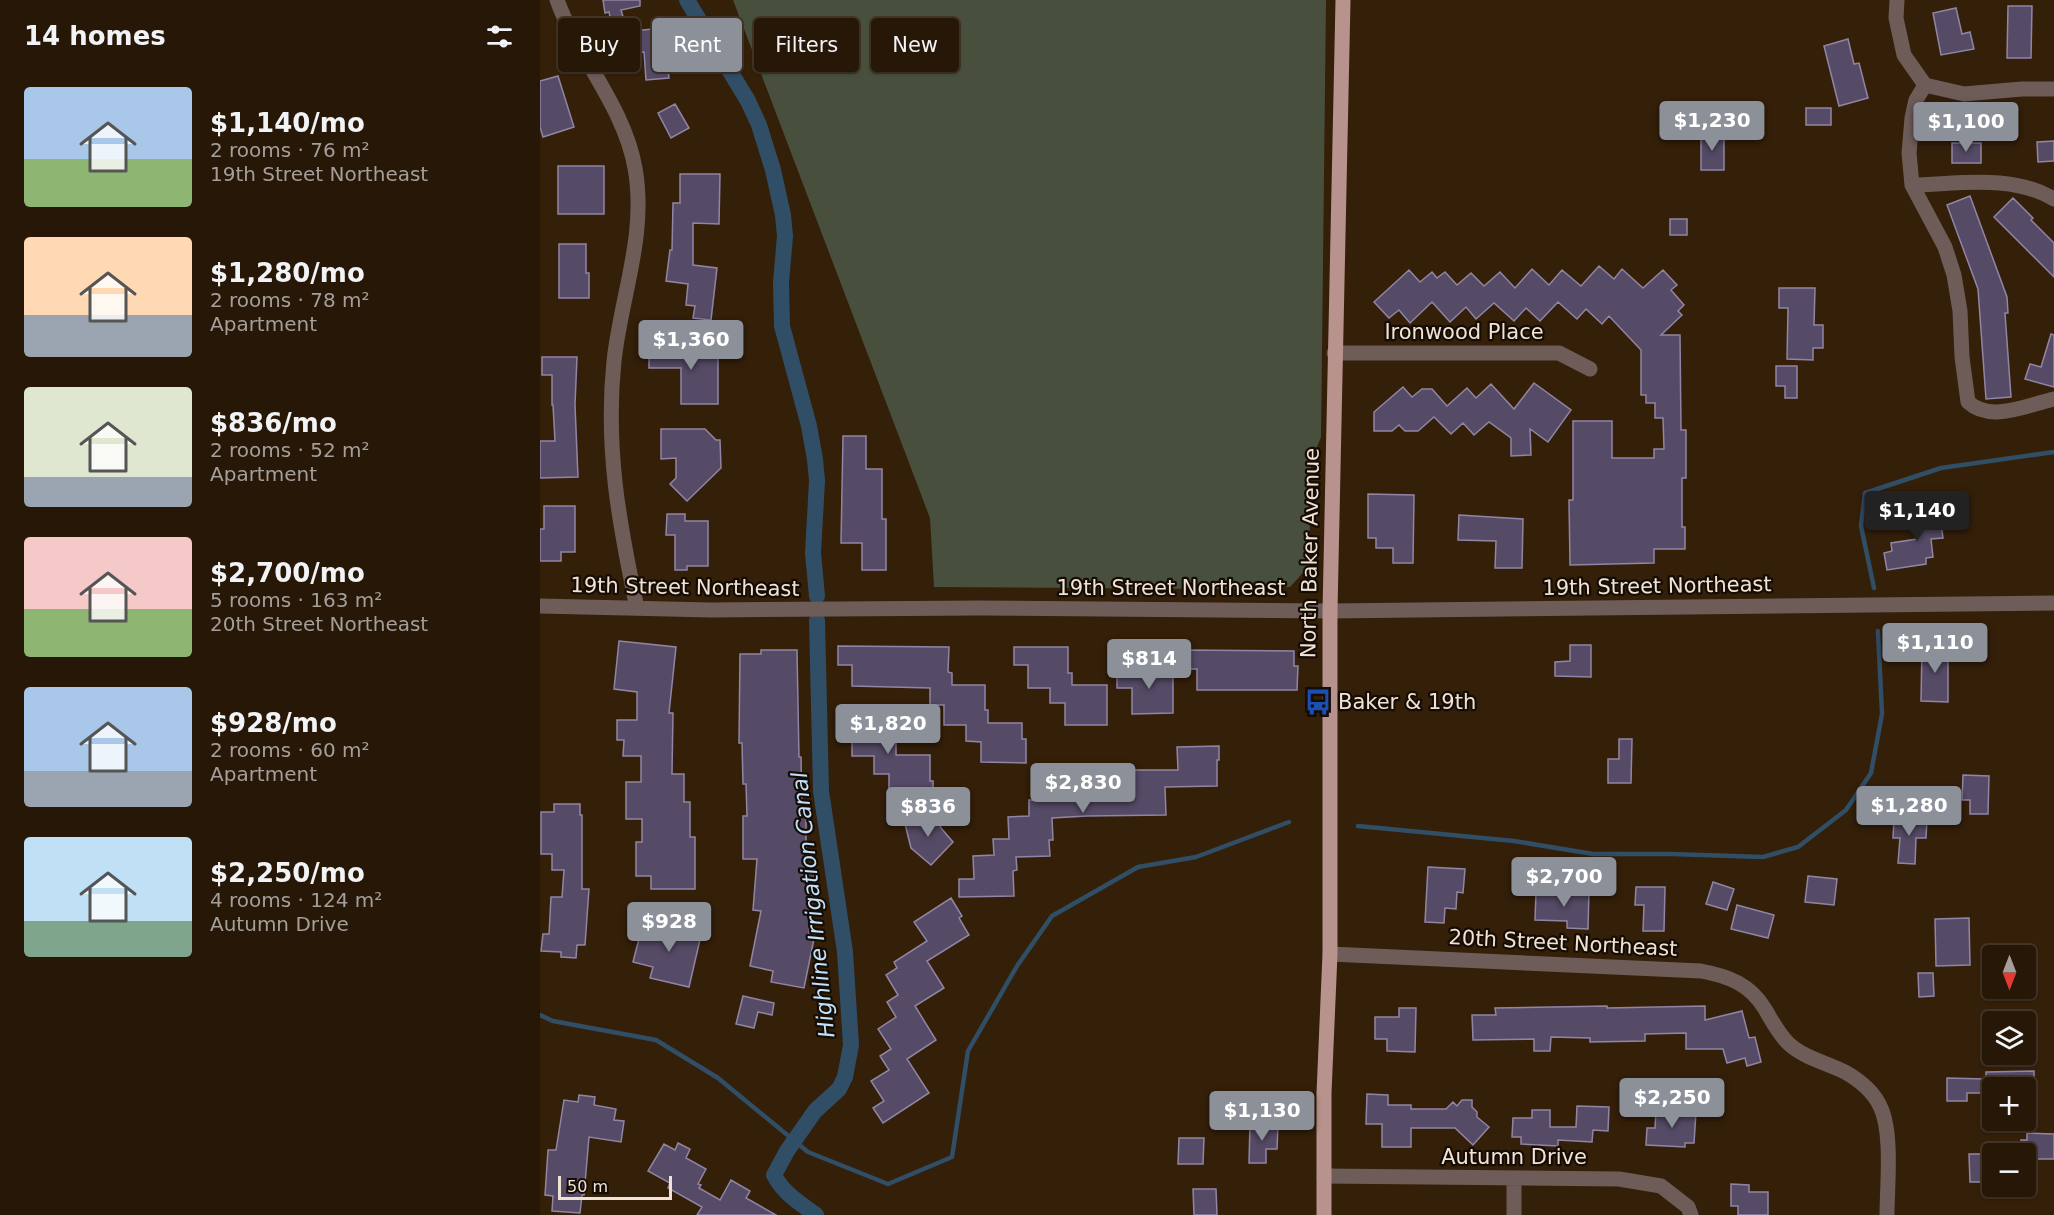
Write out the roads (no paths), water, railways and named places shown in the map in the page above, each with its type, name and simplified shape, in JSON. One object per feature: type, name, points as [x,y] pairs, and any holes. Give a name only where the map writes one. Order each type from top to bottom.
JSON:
[{"type":"main road","name":"North Baker Avenue","points":[[1324,1215],[1324,1093],[1330,954],[1330,610],[1334,353],[1343,0]]},
{"type":"street","points":[[557,0],[576,41],[618,117],[632,151],[636,169],[638,192],[636,246],[615,359],[611,446],[619,513],[637,608]]},
{"type":"street","points":[[1897,0],[1896,18],[1904,56],[1925,85],[1964,94],[2054,89]]},
{"type":"street","points":[[1925,85],[1916,100],[1912,118],[1909,153],[1912,184],[1945,247],[1954,275],[1960,311],[1963,366],[1968,402],[1976,410],[2005,412],[2028,404],[2054,399]]},
{"type":"street","points":[[1912,184],[1999,182],[2035,189],[2054,199]]},
{"type":"street","name":"Ironwood Place","points":[[1334,353],[1560,353],[1590,369]]},
{"type":"street","name":"19th Street Northeast","points":[[540,606],[711,610],[991,608],[1330,610],[2054,603]]},
{"type":"street","name":"20th Street Northeast","points":[[1330,954],[1701,971],[1725,976],[1754,993],[1779,1033],[1791,1045],[1847,1074],[1868,1088],[1881,1106],[1887,1137],[1887,1215]]},
{"type":"street","name":"Autumn Drive","points":[[1324,1176],[1619,1179],[1661,1186],[1688,1207],[1690,1215]]},
{"type":"street","points":[[1514,1178],[1514,1215]]},
{"type":"waterway","name":"Highline Irrigation Canal","points":[[687,0],[748,101],[759,125],[773,170],[783,215],[785,236],[781,282],[782,326],[809,426],[815,459],[817,481],[813,553],[817,596]]},
{"type":"waterway","points":[[1874,588],[1861,526],[1865,493],[1941,468],[2054,452]]},
{"type":"waterway","name":"Highline Irrigation Canal","points":[[816,1215],[787,1192],[774,1175],[787,1151],[815,1111],[839,1089],[845,1077],[851,1045],[845,952],[821,791],[817,620]]},
{"type":"waterway","points":[[1358,826],[1514,841],[1593,854],[1763,857],[1798,847],[1846,810],[1871,773],[1882,714],[1878,631]]},
{"type":"waterway","points":[[540,1015],[553,1021],[656,1040],[718,1078],[808,1152],[888,1184],[952,1157],[968,1051],[1017,966],[1052,916],[1138,867],[1196,857],[1289,822]]},
{"type":"place","name":"Baker & 19th","points":[[1318,702]]}]
